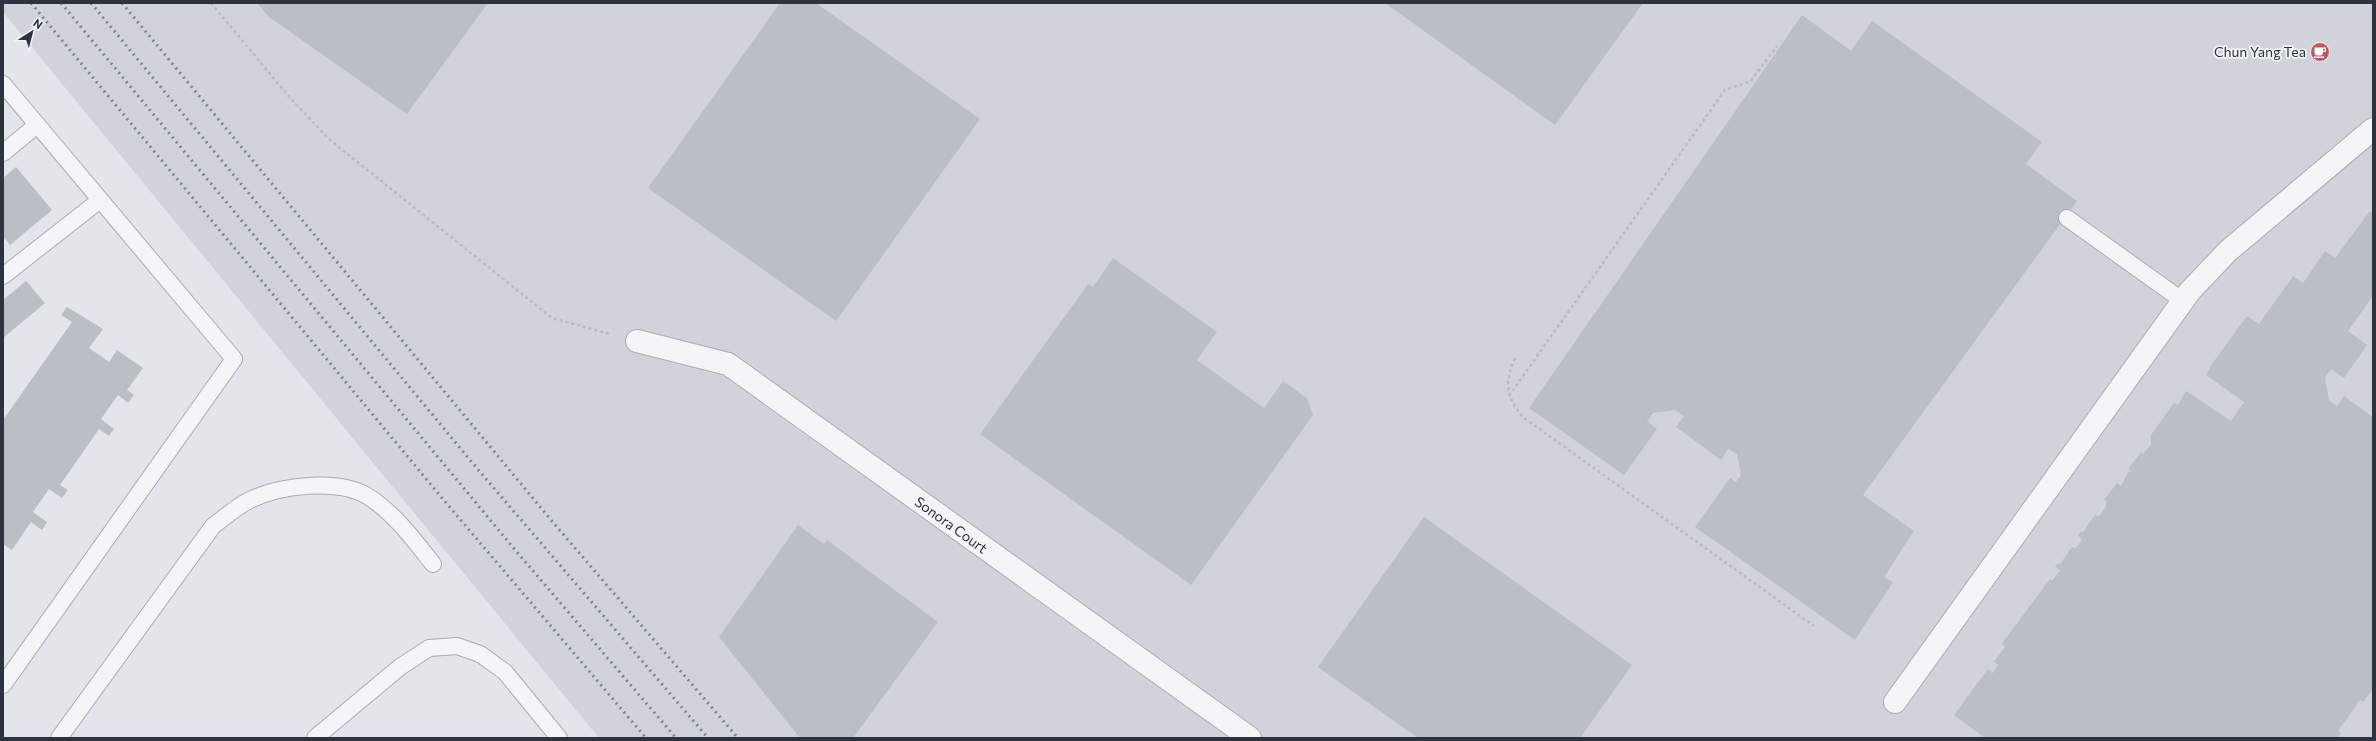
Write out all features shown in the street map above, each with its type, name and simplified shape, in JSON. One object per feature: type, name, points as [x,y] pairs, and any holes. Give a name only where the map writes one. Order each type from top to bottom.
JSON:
[{"type":"street","points":[[1895,702],[2183,301],[2206,272],[2228,251],[2373,129]]},
{"type":"street","name":"Sonora Court","points":[[637,341],[728,364],[1250,738]]},
{"type":"lane","points":[[3,84],[234,359],[3,685]]},
{"type":"lane","points":[[3,152],[37,125]]},
{"type":"lane","points":[[3,276],[100,200]]},
{"type":"lane","points":[[2067,218],[2183,301]]},
{"type":"lane","points":[[59,738],[213,526],[247,501],[276,489],[306,486],[338,487],[368,497],[396,518],[433,564]]},
{"type":"lane","points":[[315,738],[400,668],[428,648],[457,646],[480,654],[505,672],[559,738]]},
{"type":"path","points":[[211,3],[291,100],[330,140],[552,318],[637,341]]},
{"type":"path","points":[[1509,396],[1725,90],[1751,81],[1777,46]]},
{"type":"path","points":[[1515,358],[1508,379],[1509,396],[1515,408],[1524,418],[1814,626]]},
{"type":"shaded area","points":[[3,3],[2373,3],[2373,738],[599,738],[3,12]]},
{"type":"building","points":[[257,3],[488,3],[407,114],[269,17]]},
{"type":"building","points":[[780,3],[816,3],[980,119],[836,321],[648,188]]},
{"type":"building","points":[[1385,3],[1643,3],[1555,125]]},
{"type":"building","points":[[1802,15],[1851,51],[1872,21],[2042,142],[2026,164],[2077,201],[1863,495],[1914,531],[1884,577],[1893,582],[1855,640],[1695,527],[1730,478],[1736,482],[1741,475],[1737,454],[1728,449],[1721,460],[1676,427],[1684,416],[1675,410],[1653,413],[1647,421],[1657,429],[1624,475],[1529,408]]},
{"type":"building","points":[[16,167],[52,210],[10,245],[3,236],[3,178]]},
{"type":"building","points":[[2370,211],[2373,213],[2373,296],[2348,331],[2367,345],[2344,378],[2331,369],[2325,378],[2329,400],[2337,406],[2344,396],[2373,417],[2373,689],[2363,702],[2360,700],[2338,731],[2341,733],[2337,738],[1985,738],[1954,715],[1988,669],[1993,673],[1998,665],[1994,662],[2005,647],[2002,644],[2003,642],[2050,579],[2052,581],[2060,570],[2055,567],[2058,563],[2060,564],[2072,547],[2076,548],[2082,540],[2078,535],[2081,531],[2083,532],[2095,515],[2099,516],[2105,508],[2107,502],[2104,500],[2117,483],[2121,486],[2128,472],[2132,471],[2128,469],[2141,452],[2143,454],[2151,444],[2151,435],[2174,403],[2178,405],[2186,391],[2231,421],[2244,402],[2206,375],[2212,364],[2247,316],[2259,324],[2293,276],[2303,283],[2325,251],[2335,258]]},
{"type":"building","points":[[1113,258],[1217,332],[1197,360],[1264,408],[1283,381],[1307,398],[1313,415],[1191,585],[980,434],[1088,284],[1093,287]]},
{"type":"building","points":[[26,281],[45,303],[3,338],[3,300]]},
{"type":"building","points":[[67,307],[103,329],[89,348],[109,362],[117,350],[143,368],[127,390],[134,395],[128,403],[118,395],[101,419],[114,429],[109,436],[99,429],[60,485],[68,490],[62,498],[49,489],[33,512],[47,522],[42,530],[31,522],[12,550],[3,544],[3,420],[72,322],[61,315]]},
{"type":"building","points":[[1424,517],[1632,665],[1580,738],[1418,738],[1318,667]]},
{"type":"building","points":[[798,525],[824,544],[827,540],[938,622],[853,738],[800,738],[719,637]]},
{"type":"railway","points":[[31,3],[442,498],[646,738]]},
{"type":"railway","points":[[61,3],[516,551],[676,738]]},
{"type":"railway","points":[[91,3],[475,466],[708,738]]},
{"type":"railway","points":[[122,3],[551,520],[738,738]]},
{"type":"place","name":"Chun Yang Tea","points":[[2320,52]]}]
